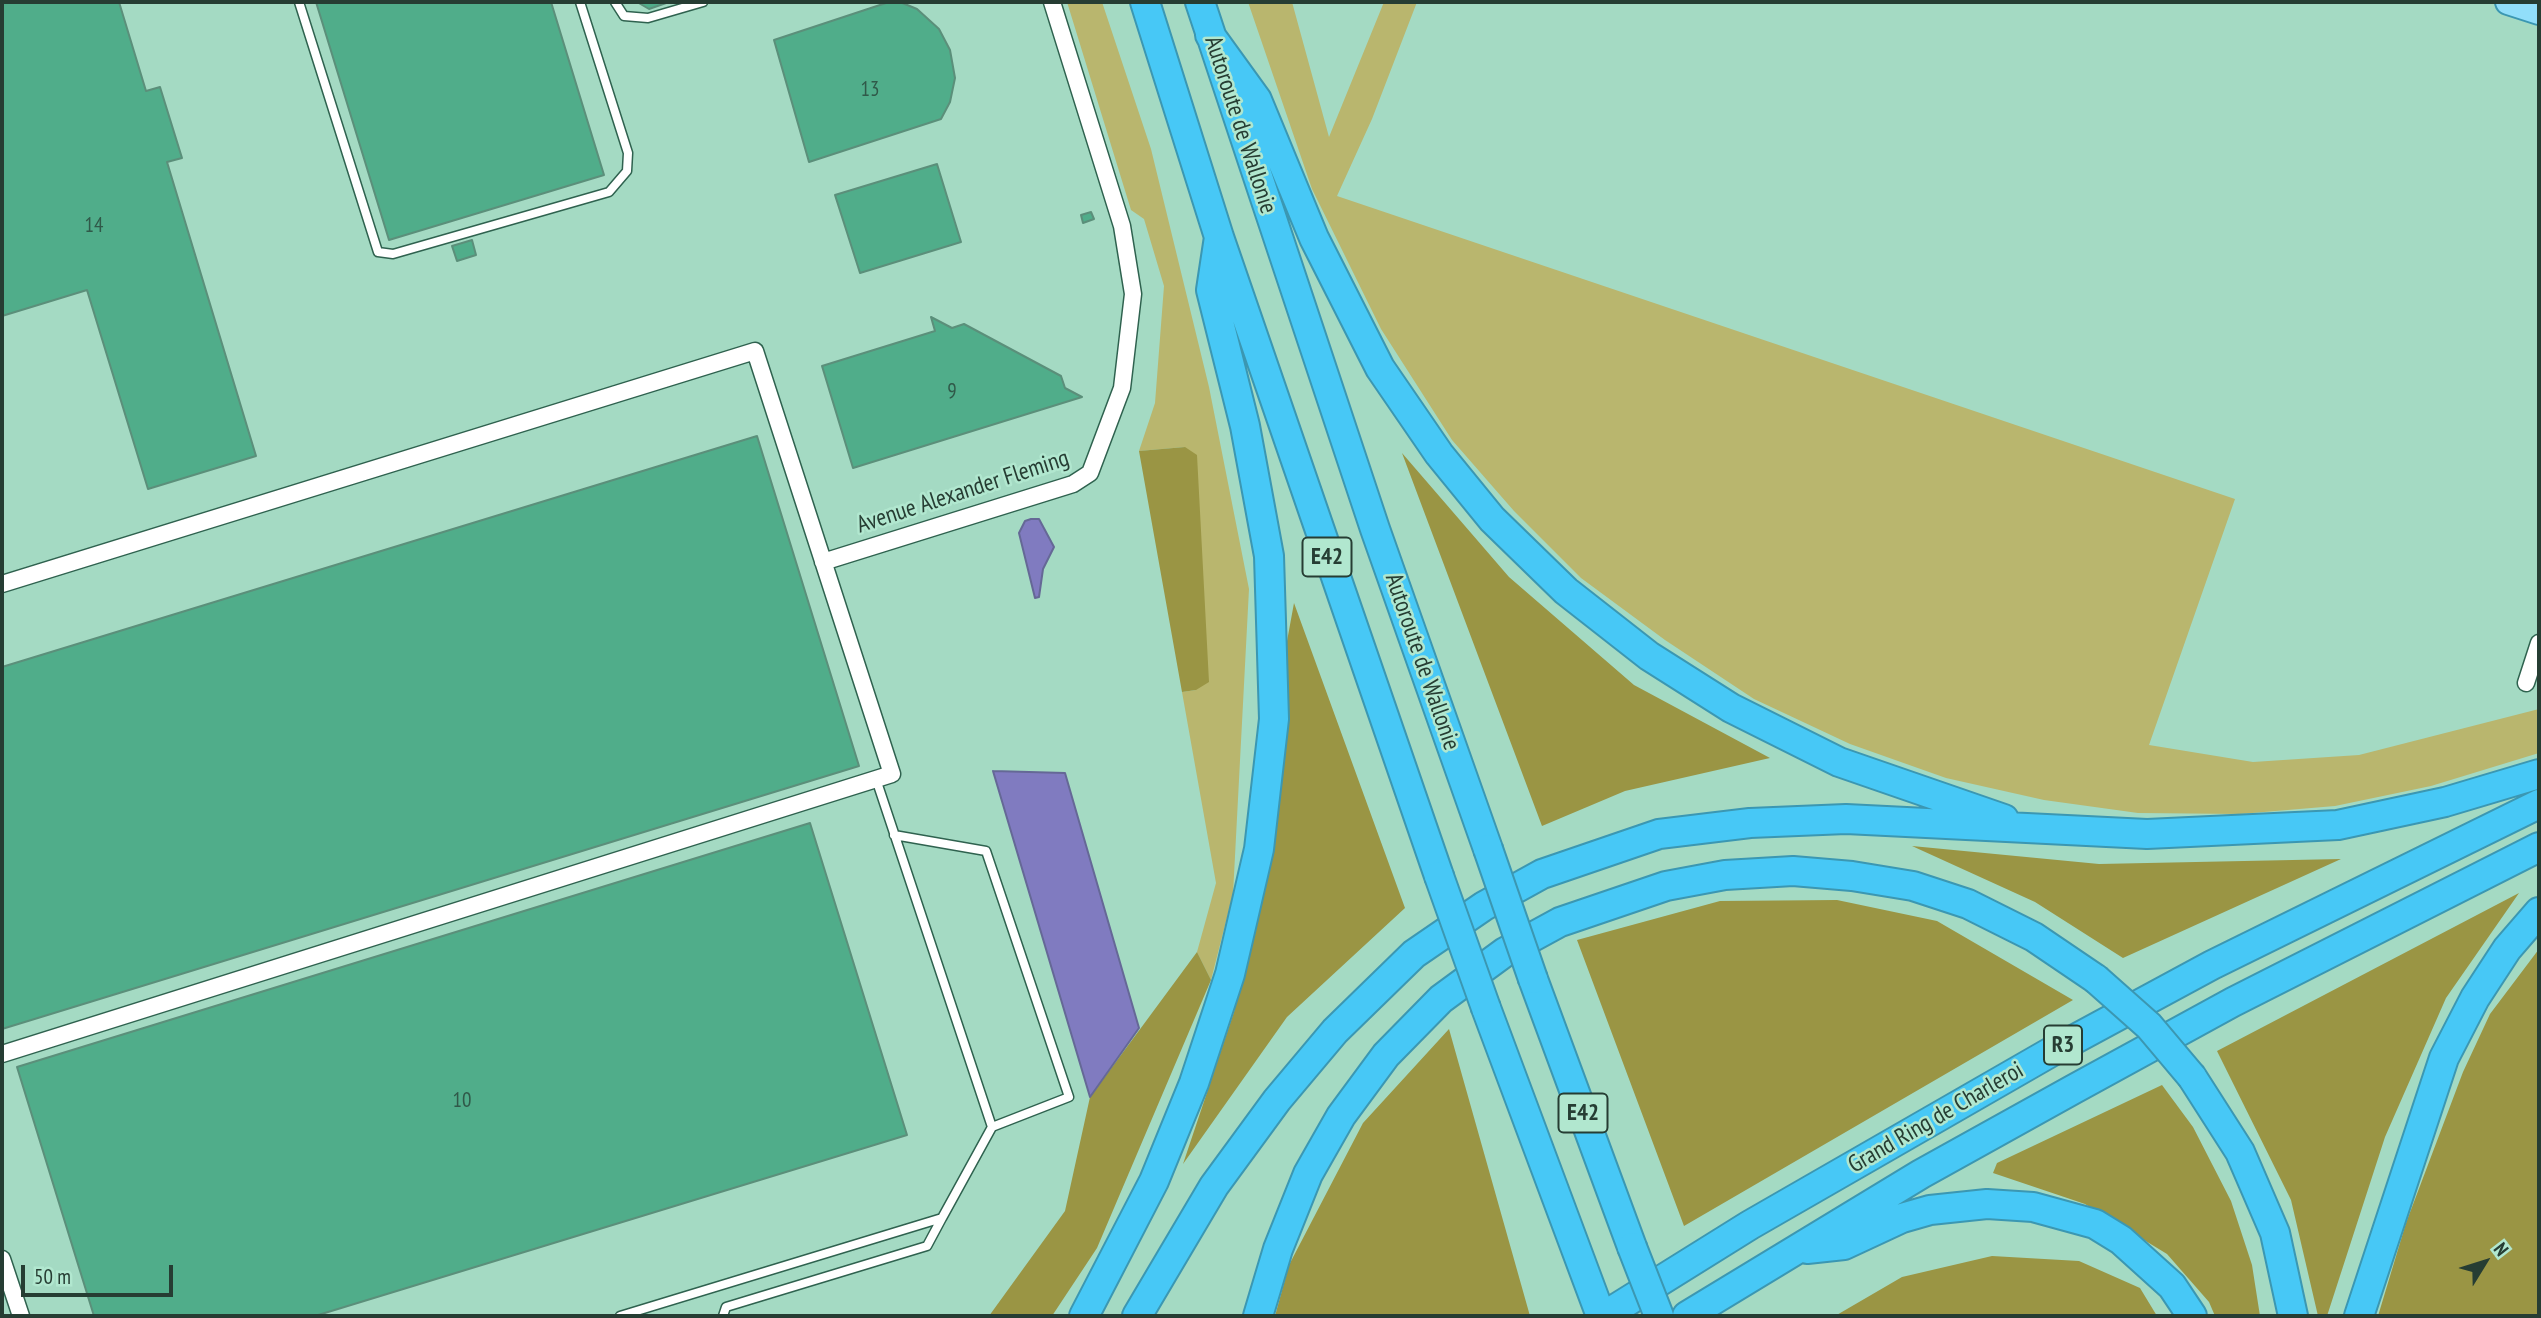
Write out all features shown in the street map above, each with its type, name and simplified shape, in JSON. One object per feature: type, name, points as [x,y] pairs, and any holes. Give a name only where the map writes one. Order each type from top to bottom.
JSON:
[{"type":"highway","name":"E42","points":[[1145,2],[1219,237],[1440,877],[1486,1008],[1602,1316]]},
{"type":"highway","name":"Autoroute de Wallonie","points":[[1199,2],[1380,542],[1533,979],[1659,1316]]},
{"type":"highway","points":[[1210,35],[1257,100],[1314,238],[1380,368],[1439,454],[1484,510],[1557,582],[1649,656],[1731,708],[1839,762],[2033,830]]},
{"type":"highway","points":[[1084,1316],[1154,1181],[1194,1083],[1230,974],[1259,849],[1274,719],[1269,556],[1245,426],[1211,290],[1219,237]]},
{"type":"highway","points":[[1137,1316],[1214,1186],[1277,1100],[1335,1031],[1413,954],[1484,906],[1542,874],[1659,834],[1750,823],[1846,819],[2147,834],[2338,825],[2445,803],[2539,774]]},
{"type":"highway","name":"Grand Ring de Charleroi","points":[[1602,1316],[1750,1225],[2051,1052],[2212,965],[2539,804]]},
{"type":"highway","name":"Grand Ring de Charleroi","points":[[1687,1316],[1921,1174],[2123,1062],[2233,1002],[2539,847]]},
{"type":"highway","points":[[1258,1316],[1278,1249],[1308,1174],[1341,1116],[1385,1055],[1441,999],[1505,952],[1560,922],[1666,886],[1725,875],[1793,871],[1852,876],[1913,886],[1968,904],[2035,937],[2095,979],[2149,1026],[2192,1077],[2240,1152],[2275,1233],[2293,1316]]},
{"type":"highway","points":[[2359,1316],[2444,1058],[2482,988],[2507,949],[2539,912]]},
{"type":"highway","points":[[1797,1251],[1844,1245],[1902,1218],[1942,1208],[1987,1204],[2033,1206],[2095,1224],[2121,1240],[2172,1286],[2192,1316]]},
{"type":"main road","points":[[2508,2],[2539,12]]},
{"type":"street","name":"Avenue Alexander Fleming","points":[[823,562],[1073,484],[1090,473],[1122,388],[1133,293],[1122,226],[1052,2]]},
{"type":"street","points":[[2,584],[755,351],[892,774],[2,1054]]},
{"type":"street","points":[[2526,683],[2539,643]]},
{"type":"street","points":[[2,1259],[20,1316]]},
{"type":"lane","points":[[299,2],[378,252],[393,254],[609,192],[627,171],[628,153],[580,2]]},
{"type":"lane","points":[[615,2],[624,16],[648,18],[703,2]]},
{"type":"lane","points":[[876,779],[992,1127]]},
{"type":"lane","points":[[723,1316],[726,1307],[927,1246],[992,1127],[1069,1097],[986,851],[894,835]]},
{"type":"lane","points":[[620,1316],[942,1218]]},
{"type":"shaded area","points":[[1067,2],[1102,2],[1151,149],[1209,387],[1249,589],[1233,894],[1211,980],[1197,952],[1216,883],[1182,692],[1196,690],[1185,447],[1139,451],[1155,403],[1164,286],[1144,219],[1131,210]]},
{"type":"shaded area","points":[[1248,2],[1292,2],[1329,137],[1384,2],[1417,2],[1372,119],[1337,196],[2235,499],[2149,745],[2253,762],[2359,755],[2539,709],[2539,753],[2431,786],[2335,806],[2240,814],[2138,813],[2044,800],[1946,778],[1850,744],[1754,699],[1665,640],[1581,578],[1514,511],[1452,440],[1381,329],[1312,189]]},
{"type":"shaded area","points":[[1185,447],[1197,455],[1209,682],[1196,690],[1182,692],[1139,451]]},
{"type":"shaded area","points":[[1402,453],[1509,577],[1634,685],[1770,758],[1625,791],[1542,826]]},
{"type":"shaded area","points":[[1039,519],[1054,547],[1043,569],[1039,597],[1035,598],[1019,533],[1025,521]]},
{"type":"shaded area","points":[[1294,603],[1405,908],[1287,1017],[1183,1164],[1234,1012],[1274,826],[1283,663]]},
{"type":"shaded area","points":[[993,771],[1065,773],[1139,1028],[1090,1097]]},
{"type":"shaded area","points":[[1912,846],[2099,864],[2341,859],[2123,958],[2035,902]]},
{"type":"shaded area","points":[[2519,893],[2446,998],[2385,1137],[2327,1316],[2318,1316],[2291,1200],[2217,1051]]},
{"type":"shaded area","points":[[1837,900],[1937,921],[2073,1000],[1684,1226],[1577,940],[1720,901]]},
{"type":"shaded area","points":[[2539,949],[2539,1315],[2378,1316],[2406,1223],[2463,1072],[2490,1014]]},
{"type":"shaded area","points":[[1197,952],[1211,980],[1097,1248],[1052,1316],[989,1316],[1065,1211],[1090,1097]]},
{"type":"shaded area","points":[[1449,1029],[1530,1316],[1275,1316],[1289,1265],[1363,1123]]},
{"type":"shaded area","points":[[2162,1085],[2193,1127],[2231,1201],[2252,1265],[2260,1316],[2215,1316],[2209,1302],[2167,1254],[2085,1204],[1993,1173],[1997,1163]]},
{"type":"shaded area","points":[[1992,1256],[2079,1261],[2140,1288],[2157,1316],[1835,1316],[1902,1277]]},
{"type":"building","points":[[2,2],[119,2],[146,91],[160,87],[182,158],[167,162],[256,456],[148,489],[87,290],[2,316]]},
{"type":"building","points":[[316,2],[551,2],[604,175],[389,240]]},
{"type":"building","points":[[637,2],[669,2],[649,9]]},
{"type":"building","points":[[889,2],[900,2],[917,9],[939,29],[950,50],[955,78],[950,102],[941,119],[809,162],[774,40]]},
{"type":"building","points":[[937,164],[961,242],[860,273],[835,195]]},
{"type":"building","points":[[1091,212],[1094,219],[1083,223],[1081,215]]},
{"type":"building","points":[[472,240],[476,255],[457,261],[452,246]]},
{"type":"building","points":[[931,317],[952,328],[964,324],[1061,376],[1065,388],[1082,397],[853,468],[822,366],[935,331]]},
{"type":"building","points":[[757,436],[859,766],[2,1029],[2,667]]},
{"type":"building","points":[[810,823],[907,1135],[315,1316],[94,1316],[17,1067]]}]
